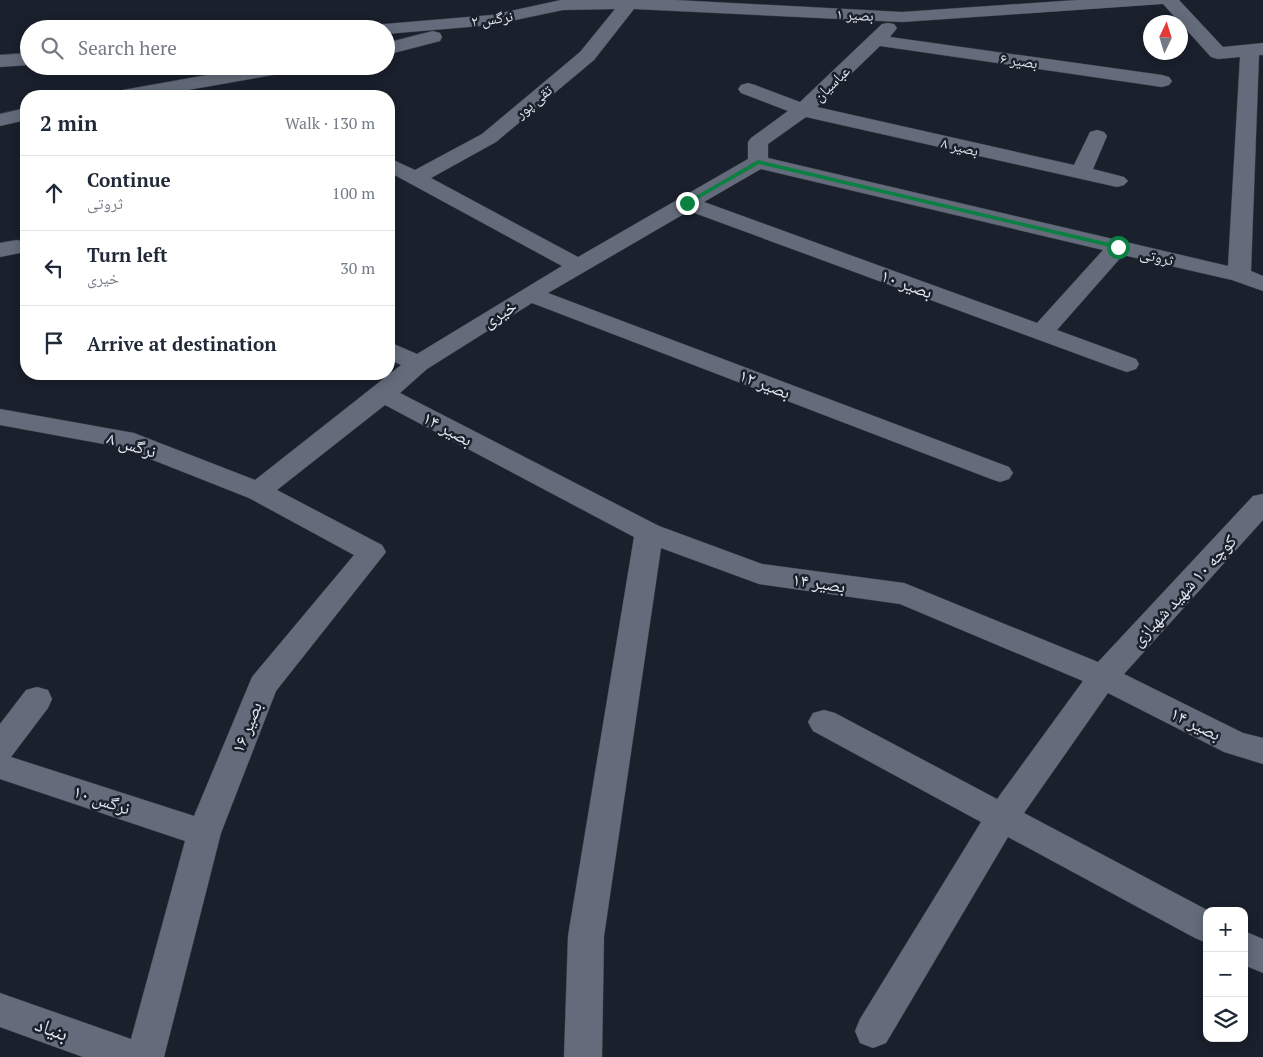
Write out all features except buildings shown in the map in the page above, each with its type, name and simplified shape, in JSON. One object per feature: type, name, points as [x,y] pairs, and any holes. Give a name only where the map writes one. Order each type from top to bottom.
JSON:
[{"type":"street","name":"بصیر ۱","points":[[629,2],[904,8],[1157,0]]},
{"type":"street","points":[[1169,0],[1218,53],[1256,50],[1239,276]]},
{"type":"street","name":"نرگس ۲","points":[[395,28],[492,20],[563,5],[629,2]]},
{"type":"street","name":"تقی پور","points":[[415,178],[489,138],[587,56],[629,2]]},
{"type":"street","name":"عباسیان","points":[[758,162],[758,142],[802,110],[875,40],[904,8]]},
{"type":"street","points":[[395,48],[492,20]]},
{"type":"street","name":"بصیر ۶","points":[[875,40],[1162,81]]},
{"type":"street","points":[[0,61],[20,60]]},
{"type":"street","points":[[156,90],[240,75]]},
{"type":"street","name":"بصیر ۸","points":[[748,89],[802,110],[1117,182]]},
{"type":"street","points":[[0,120],[20,115]]},
{"type":"street","points":[[1081,174],[1097,136]]},
{"type":"street","name":"ثروتی","points":[[758,162],[1239,276],[1263,284]]},
{"type":"street","name":"خیری","points":[[258,491],[383,394],[418,364],[530,294],[758,162]]},
{"type":"street","points":[[395,167],[578,266]]},
{"type":"street","name":"بصیر ۱۰","points":[[687,203],[1127,364]]},
{"type":"street","points":[[1041,333],[1118,247]]},
{"type":"street","name":"بصیر ۱۲","points":[[530,294],[1000,473]]},
{"type":"street","points":[[395,352],[418,364]]},
{"type":"street","name":"بصیر ۱۴","points":[[383,394],[649,533],[759,574],[904,594],[1103,677],[1236,742],[1263,751]]},
{"type":"street","name":"نرگس ۸","points":[[0,417],[125,438],[258,491]]},
{"type":"street","name":"بصیر ۱۶","points":[[145,1057],[204,833],[263,685],[372,552],[258,491]]},
{"type":"street","name":"کوچه ۱۰ شهید شهبازی","points":[[873,1031],[1003,816],[1103,677],[1263,503]]},
{"type":"street","points":[[583,1057],[586,936],[649,533]]},
{"type":"street","points":[[0,748],[37,700]]},
{"type":"street","points":[[824,722],[1003,816],[1203,925]]},
{"type":"street","name":"نرگس ۱۰","points":[[0,766],[204,833]]},
{"type":"street","points":[[1248,949],[1263,957]]},
{"type":"street","name":"بنیاد","points":[[0,1010],[132,1057]]},
{"type":"route","points":[[687,203],[758,162],[1118,247]]}]
